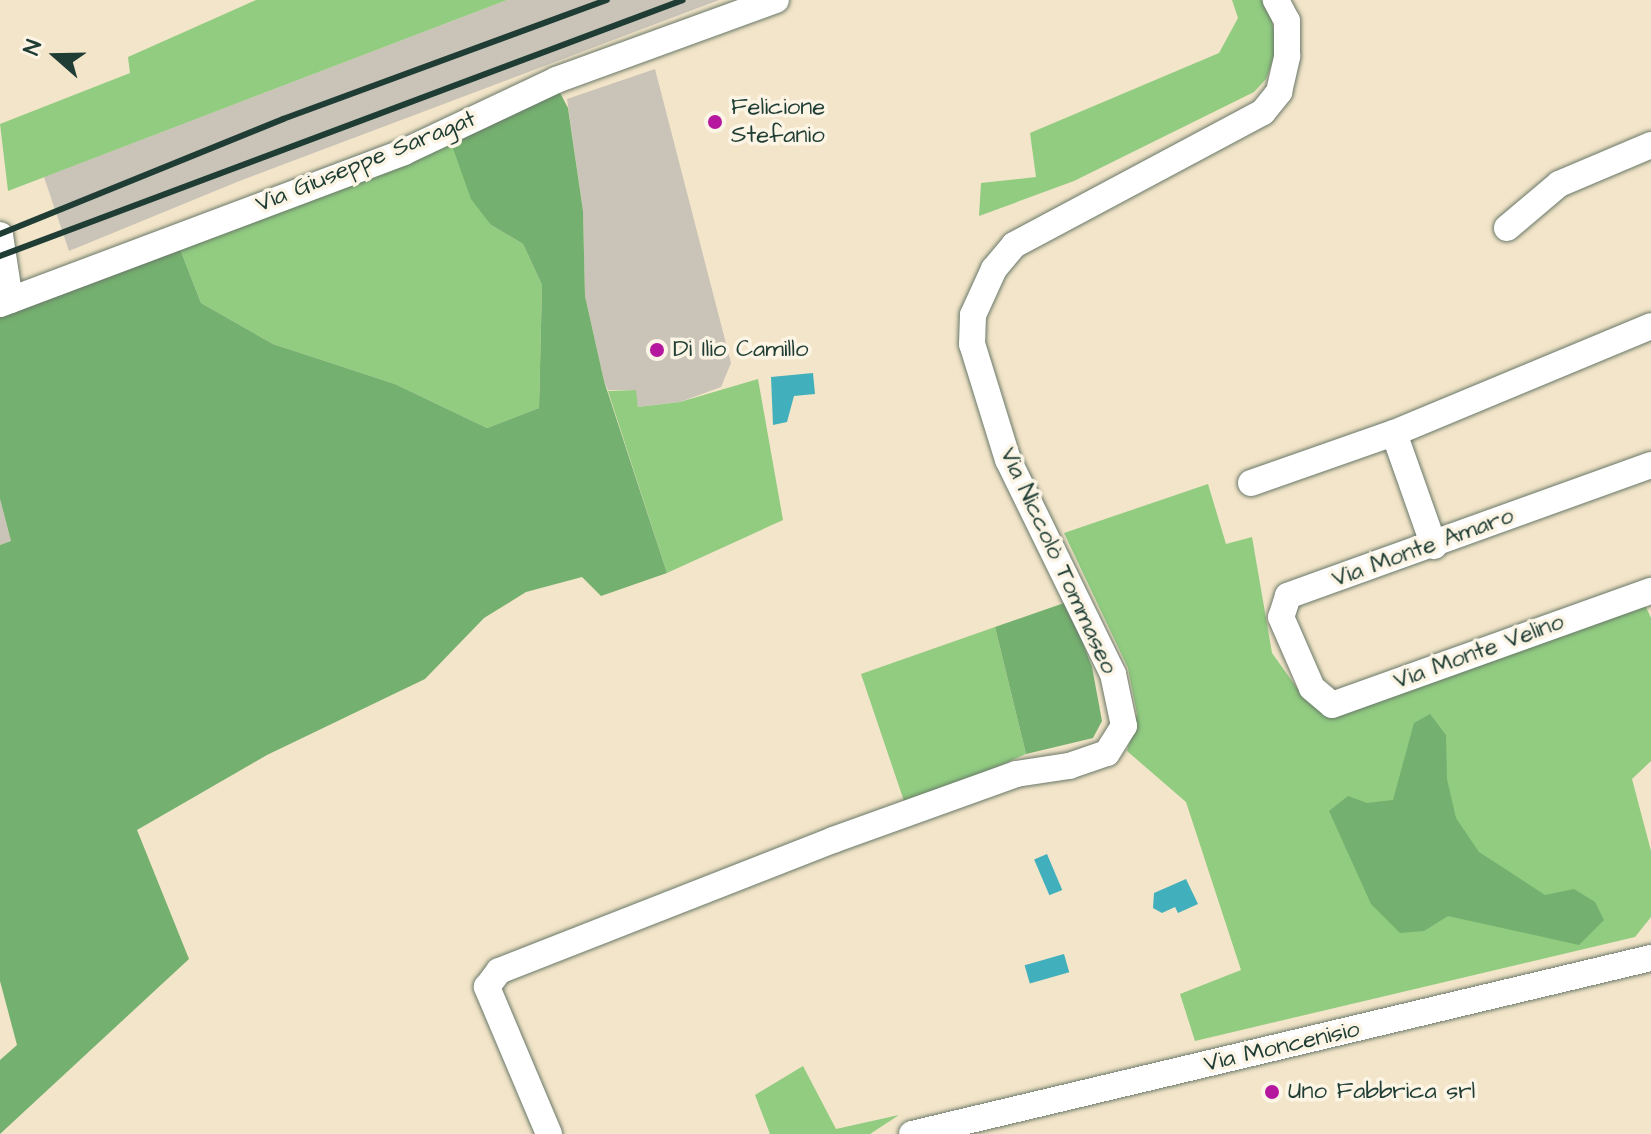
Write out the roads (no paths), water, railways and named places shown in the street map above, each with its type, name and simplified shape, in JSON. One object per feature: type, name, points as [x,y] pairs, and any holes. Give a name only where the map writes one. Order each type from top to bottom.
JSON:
[{"type":"street","name":"Via Giuseppe Saragat","points":[[5,302],[404,152],[556,80],[776,0]]},
{"type":"street","name":"Via Niccolò Tommaseo","points":[[549,1134],[487,987],[499,971],[974,790],[1107,753],[1124,726],[1113,674],[1008,460],[972,344],[973,315],[994,269],[1014,245],[1263,112],[1279,92],[1287,56],[1287,21],[1276,0]]},
{"type":"street","points":[[1507,228],[1559,184],[1651,145]]},
{"type":"street","points":[[0,235],[5,302]]},
{"type":"street","points":[[1251,483],[1394,433],[1651,326]]},
{"type":"street","points":[[1394,433],[1434,546]]},
{"type":"street","name":"Via Monte Amaro","points":[[1312,688],[1281,617],[1288,596],[1434,546],[1651,465]]},
{"type":"street","name":"Via Monte Velino","points":[[1312,688],[1332,705],[1651,591]]},
{"type":"street","name":"Via Moncenisio","points":[[912,1134],[1651,958]]},
{"type":"water","points":[[813,373],[815,394],[794,396],[787,422],[773,425],[771,377]]},
{"type":"water","points":[[1047,854],[1062,890],[1049,895],[1034,859]]},
{"type":"water","points":[[1186,879],[1198,904],[1178,913],[1175,907],[1162,913],[1153,908],[1154,893]]},
{"type":"water","points":[[1064,954],[1069,972],[1030,984],[1025,965]]},
{"type":"railway","points":[[0,234],[283,119],[607,0]]},
{"type":"railway","points":[[0,256],[683,0]]},
{"type":"place","name":"Felicione Stefanio","points":[[715,122]]},
{"type":"place","name":"Di Ilio Camillo","points":[[657,350]]},
{"type":"place","name":"Uno Fabbrica srl","points":[[1272,1092]]}]
